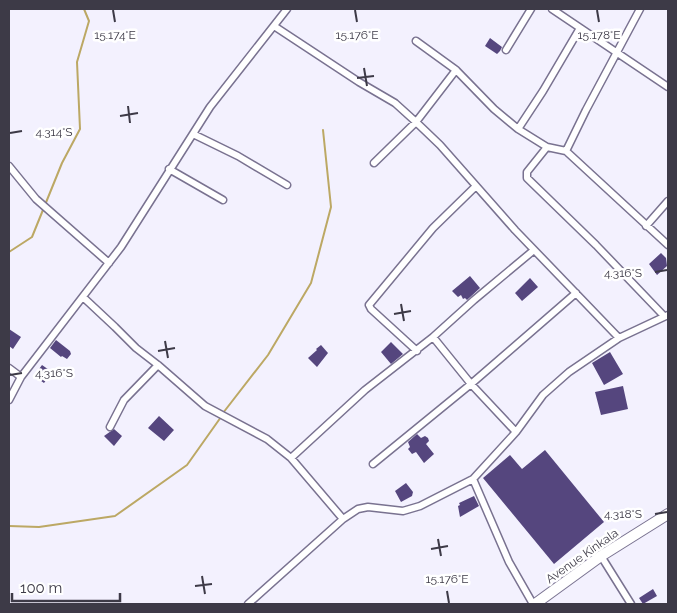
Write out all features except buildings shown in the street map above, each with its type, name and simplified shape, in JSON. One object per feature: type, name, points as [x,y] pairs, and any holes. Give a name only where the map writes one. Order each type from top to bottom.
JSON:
[{"type":"main road","name":"Avenue Kinkala","points":[[534,604],[601,556],[668,514]]},
{"type":"street","points":[[9,400],[21,377],[53,334],[84,298],[121,246],[210,107],[287,9]]},
{"type":"street","points":[[506,50],[531,9]]},
{"type":"street","points":[[552,9],[561,11],[580,28],[668,87]]},
{"type":"street","points":[[566,151],[640,9]]},
{"type":"street","points":[[274,26],[359,82],[395,103],[440,145],[534,250],[619,338]]},
{"type":"street","points":[[518,129],[580,28]]},
{"type":"street","points":[[416,41],[456,70],[494,109],[518,129],[547,147],[566,151],[668,245]]},
{"type":"street","points":[[374,163],[416,122],[456,70]]},
{"type":"street","points":[[193,134],[238,156],[287,185]]},
{"type":"street","points":[[248,604],[343,519],[358,509],[368,507],[402,511],[420,506],[473,479],[516,432],[543,395],[569,372],[619,338],[666,316],[596,244],[527,178],[527,172],[547,147]]},
{"type":"street","points":[[9,166],[36,199],[109,263]]},
{"type":"street","points":[[169,169],[223,200]]},
{"type":"street","points":[[417,351],[370,309],[369,305],[433,228],[476,186]]},
{"type":"street","points":[[646,226],[668,201]]},
{"type":"street","points":[[291,458],[365,390],[417,351],[534,250]]},
{"type":"street","points":[[373,464],[471,384],[576,293]]},
{"type":"street","points":[[84,298],[136,348],[205,406],[267,439],[291,458],[343,519]]},
{"type":"street","points":[[433,337],[471,384],[516,432]]},
{"type":"street","points":[[110,427],[124,400],[158,365]]},
{"type":"street","points":[[9,368],[21,377]]},
{"type":"street","points":[[473,479],[509,562],[534,604]]},
{"type":"street","points":[[601,556],[631,604]]},
{"type":"waterway","points":[[9,252],[32,237],[62,163],[80,129],[77,62],[89,21],[84,9]]},
{"type":"waterway","points":[[223,413],[268,355],[311,283],[331,207],[323,130]]},
{"type":"waterway","points":[[9,526],[39,527],[115,516],[187,465],[221,417]]}]
